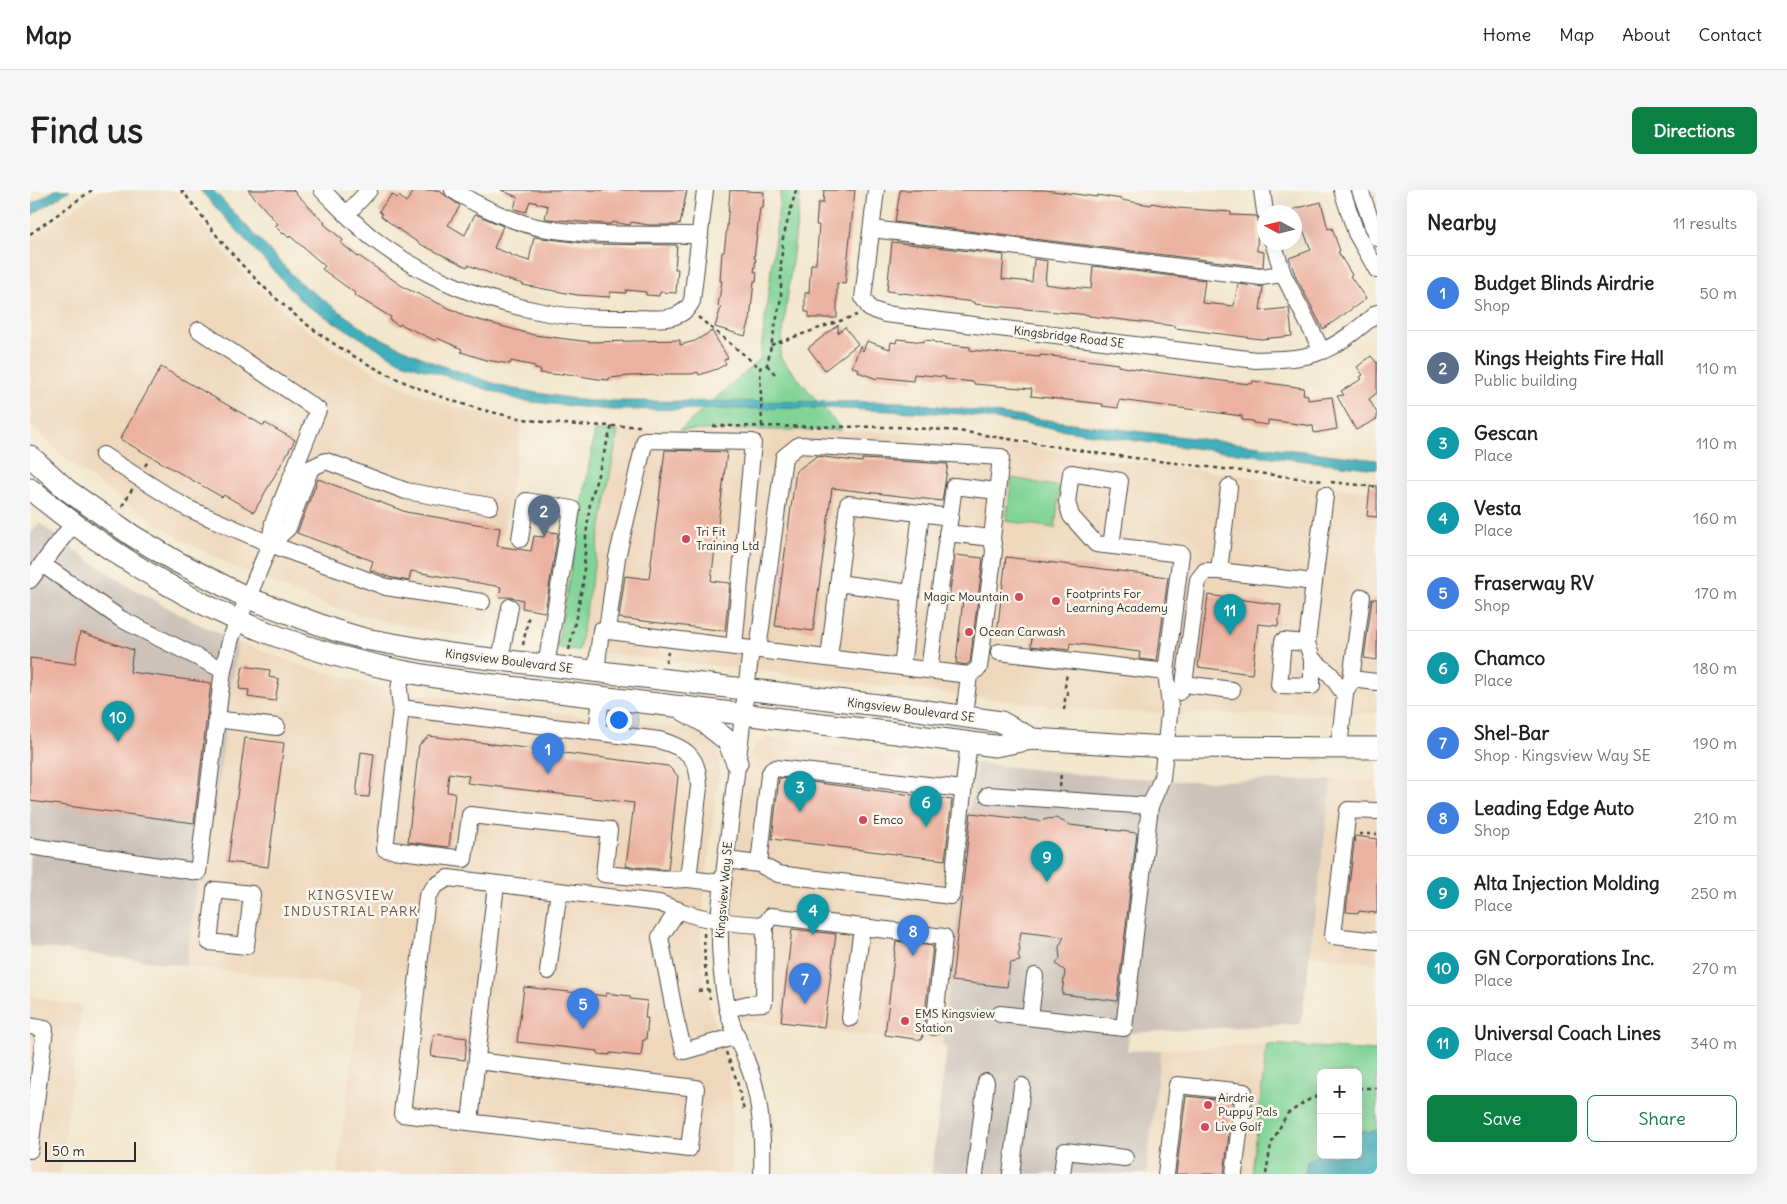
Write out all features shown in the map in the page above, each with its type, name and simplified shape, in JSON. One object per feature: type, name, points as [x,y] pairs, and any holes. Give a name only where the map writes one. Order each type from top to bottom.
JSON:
[{"type":"main road","name":"Kingsview Boulevard SE","points":[[30,456],[67,490],[133,536],[177,562],[248,598],[325,627],[422,650],[964,716],[1001,722],[1032,739]]},
{"type":"main road","name":"Kingsview Boulevard SE","points":[[30,489],[73,524],[138,568],[199,602],[238,620],[316,649],[402,671],[447,679],[995,746],[1032,739],[1166,747],[1377,748]]},
{"type":"main road","points":[[678,707],[703,721],[728,741],[737,763]]},
{"type":"street","points":[[322,190],[371,237],[421,269],[468,292],[550,314],[608,318],[670,318],[678,316],[688,309],[692,301],[705,190]]},
{"type":"street","points":[[347,214],[369,190]]},
{"type":"street","points":[[453,190],[505,216],[546,229],[591,234],[700,235]]},
{"type":"street","points":[[870,309],[863,298],[876,190]]},
{"type":"street","points":[[1262,190],[1264,205]]},
{"type":"street","points":[[1342,190],[1356,233],[1377,270]]},
{"type":"street","points":[[1360,190],[1377,238]]},
{"type":"street","points":[[872,229],[1261,278],[1282,274]]},
{"type":"street","points":[[1275,250],[1282,274],[1322,351]]},
{"type":"street","name":"Kingsbridge Road SE","points":[[870,309],[885,314],[1256,360],[1289,359],[1322,351],[1355,331],[1377,313]]},
{"type":"street","points":[[198,872],[223,670],[231,638],[270,544],[273,523],[318,410],[200,330]]},
{"type":"street","points":[[607,630],[617,558],[644,440],[752,442],[734,647]]},
{"type":"street","name":"Kingsview Way SE","points":[[762,1174],[763,1148],[754,1083],[728,1009],[722,981],[719,948],[723,883],[746,690],[784,457],[799,445],[1001,457],[997,491]]},
{"type":"street","points":[[103,455],[187,508],[270,544],[386,586],[482,602]]},
{"type":"street","points":[[270,544],[288,528],[311,468],[326,461],[406,491],[490,506]]},
{"type":"street","points":[[1000,1014],[1124,1028],[1150,806],[1167,783],[1166,747],[1170,706],[1166,672],[1181,554],[1111,546],[1096,544],[1071,516],[1067,502],[1071,473],[1120,482],[1111,546]]},
{"type":"street","points":[[596,672],[601,630],[607,630],[754,650],[969,675],[980,668],[994,551],[992,538],[997,491],[954,486],[929,670]]},
{"type":"street","points":[[1218,571],[1229,487]]},
{"type":"street","points":[[1307,643],[1283,641],[1278,685],[1312,686],[1312,659],[1307,643],[1324,496]]},
{"type":"street","points":[[520,540],[526,501],[572,509],[546,666]]},
{"type":"street","points":[[829,658],[848,504],[920,513],[948,525],[992,538]]},
{"type":"street","points":[[902,667],[920,513]]},
{"type":"street","points":[[30,580],[73,524]]},
{"type":"street","points":[[42,564],[121,619],[223,670]]},
{"type":"street","points":[[1170,706],[1184,684],[1198,580],[1206,571],[1314,582]]},
{"type":"street","points":[[838,583],[911,592]]},
{"type":"street","points":[[1339,747],[1345,695],[1351,679],[1362,597]]},
{"type":"street","points":[[500,660],[510,607]]},
{"type":"street","points":[[999,652],[1166,672]]},
{"type":"street","points":[[1312,659],[1330,674],[1345,695]]},
{"type":"street","points":[[402,671],[399,690],[401,708],[386,850],[464,859],[470,815],[610,830],[604,874],[723,883]]},
{"type":"street","points":[[964,716],[969,675]]},
{"type":"street","points":[[1351,679],[1377,682]]},
{"type":"street","points":[[1184,684],[1232,690]]},
{"type":"street","points":[[597,732],[601,698]]},
{"type":"street","points":[[401,708],[659,740],[683,749],[696,763],[699,773],[688,879]]},
{"type":"street","points":[[216,720],[276,727]]},
{"type":"street","points":[[726,860],[759,864],[778,874],[951,896],[969,742]]},
{"type":"street","points":[[759,864],[769,775],[776,768],[963,789]]},
{"type":"street","points":[[988,795],[1150,806]]},
{"type":"street","points":[[1377,810],[1348,810],[1333,936],[1377,941]]},
{"type":"street","points":[[30,846],[198,872],[214,890]]},
{"type":"street","points":[[476,1061],[696,1088],[689,1149],[402,1114],[427,896],[435,886],[448,878],[659,903],[691,916],[736,924],[765,926]]},
{"type":"street","points":[[470,1122],[496,884]]},
{"type":"street","points":[[548,970],[559,891]]},
{"type":"street","points":[[678,910],[660,937],[676,1021],[684,1051],[738,1036]]},
{"type":"street","points":[[728,1009],[748,1004],[764,1003],[765,926],[771,916],[944,937],[934,1027]]},
{"type":"street","points":[[850,1018],[862,927]]},
{"type":"street","points":[[1030,1017],[1035,976]]},
{"type":"street","points":[[30,1026],[45,1029],[30,1150]]},
{"type":"street","points":[[975,1174],[986,1082]]},
{"type":"street","points":[[1166,1174],[1177,1084],[1244,1092],[1234,1174]]},
{"type":"street","points":[[1011,1174],[1022,1086]]},
{"type":"street","points":[[1062,1174],[1065,1151],[1125,1158]]},
{"type":"path","points":[[30,234],[92,190]]},
{"type":"path","points":[[181,190],[228,249],[288,310],[336,345],[404,382],[447,399],[481,409],[544,422],[646,426]]},
{"type":"path","points":[[767,365],[781,298],[783,238],[796,190]]},
{"type":"path","points":[[688,309],[760,368],[762,426]]},
{"type":"path","points":[[771,344],[854,317],[870,309]]},
{"type":"path","points":[[760,368],[767,365]]},
{"type":"path","points":[[767,365],[775,374]]},
{"type":"path","points":[[569,650],[583,584],[590,503],[612,425]]},
{"type":"path","points":[[708,426],[896,427],[960,431],[1102,454],[1377,488]]},
{"type":"path","points":[[523,645],[529,614]]},
{"type":"path","points":[[1064,710],[1068,695],[1065,687],[1067,670],[1075,671]]},
{"type":"path","points":[[1059,794],[1062,772]]},
{"type":"path","points":[[1346,834],[1377,834]]},
{"type":"path","points":[[698,991],[708,990]]},
{"type":"path","points":[[1362,1088],[1377,1088]]},
{"type":"path","points":[[1266,1174],[1271,1144],[1287,1114],[1317,1096]]},
{"type":"shaded area","points":[[101,190],[172,190],[181,197],[227,256],[246,276],[290,317],[337,351],[395,383],[422,395],[462,409],[522,423],[485,639],[382,621],[325,605],[235,567],[184,541],[105,489],[60,454],[30,423],[30,240]]},
{"type":"shaded area","points":[[618,431],[850,431],[919,433],[985,440],[1128,462],[1377,492],[1377,713],[1169,714],[1077,709],[579,650]]},
{"type":"shaded area","points":[[39,523],[71,548],[128,586],[194,622],[238,642],[205,882],[197,882],[186,966],[30,946],[30,536]]},
{"type":"shaded area","points":[[238,642],[306,667],[387,689],[443,698],[695,730],[702,733],[715,744],[720,763],[701,932],[704,986],[728,1070],[732,1097],[729,1174],[337,1174],[361,988],[186,966],[197,882],[206,882]]},
{"type":"shaded area","points":[[767,738],[976,763],[942,1045],[740,1020],[729,967],[730,905],[748,755],[757,744]]},
{"type":"shaded area","points":[[976,763],[1078,774],[1180,781],[1332,780],[1301,1024],[1129,1033],[1127,1051],[1161,1050],[1146,1174],[931,1174],[947,1047],[942,1045]]},
{"type":"shaded area","points":[[1332,780],[1377,781],[1377,964],[1310,955]]},
{"type":"shaded area","points":[[30,996],[82,1006],[60,1174],[30,1174]]},
{"type":"shaded area","points":[[1267,1044],[1251,1174],[1146,1174],[1161,1050]]},
{"type":"green space","points":[[781,190],[801,190],[780,357],[842,430],[680,430],[760,359]]},
{"type":"green space","points":[[595,431],[618,431],[579,650],[557,648]]},
{"type":"green space","points":[[1012,478],[1060,487],[1055,528],[1006,521]]},
{"type":"green space","points":[[1267,1044],[1377,1051],[1377,1174],[1252,1174]]},
{"type":"water","points":[[55,190],[70,190],[30,216],[30,205]]},
{"type":"water","points":[[200,190],[213,190],[300,283],[368,332],[434,363],[508,388],[587,401],[906,402],[1377,460],[1377,469],[1150,443],[961,414],[820,408],[611,410],[523,401],[399,361],[304,304]]},
{"type":"water","points":[[1377,1131],[1377,1174],[1305,1174],[1307,1162],[1317,1155],[1317,1159],[1362,1159],[1362,1132]]},
{"type":"building","points":[[248,190],[293,190],[324,224],[343,240],[341,243],[358,257],[405,288],[464,316],[534,335],[591,342],[680,340],[680,345],[695,341],[712,331],[728,358],[724,360],[726,364],[699,375],[698,372],[692,374],[629,376],[609,378],[609,380],[562,373],[562,375],[540,373],[541,370],[535,369],[535,366],[511,361],[510,364],[486,360],[461,352],[462,349],[437,338],[436,341],[400,324],[399,326],[390,320],[391,317],[354,295],[355,293],[322,269],[325,266],[290,236],[289,238],[283,234],[275,226],[278,224]]},
{"type":"building","points":[[415,190],[438,190],[460,206],[448,225],[465,235],[475,214],[503,226],[494,248],[529,261],[534,237],[590,244],[677,245],[676,293],[660,292],[659,296],[646,295],[646,292],[626,290],[626,293],[610,292],[610,297],[577,295],[523,285],[468,265],[467,267],[422,245],[381,216],[382,214],[379,211],[392,194],[397,198],[399,196],[406,202]]},
{"type":"building","points":[[501,190],[687,190],[680,224],[649,225],[631,222],[630,225],[612,222],[611,224],[605,224],[548,219],[545,218],[548,206],[530,201],[526,212],[514,209],[517,197]]},
{"type":"building","points":[[730,190],[764,192],[763,208],[760,208],[754,258],[756,259],[754,272],[757,272],[756,281],[754,281],[750,320],[745,336],[715,327],[721,307],[718,306],[722,281],[720,281],[722,252],[724,252]]},
{"type":"building","points":[[824,190],[855,190],[845,284],[837,283],[837,318],[809,318],[809,312],[805,312],[805,293],[809,292],[811,264],[816,264],[819,225],[816,225],[818,203],[823,203]]},
{"type":"building","points":[[900,190],[1045,190],[1097,197],[1097,195],[1151,205],[1152,203],[1177,208],[1231,212],[1231,215],[1256,216],[1257,251],[1264,252],[1263,267],[895,222]]},
{"type":"building","points":[[1321,202],[1328,229],[1332,228],[1340,251],[1338,252],[1352,275],[1350,276],[1366,299],[1323,329],[1296,277],[1289,258],[1311,250],[1304,232],[1302,233],[1302,207]]},
{"type":"building","points":[[892,242],[1004,255],[1002,279],[1032,282],[1034,259],[1047,261],[1045,284],[1059,286],[1091,289],[1093,266],[1205,280],[1202,303],[1234,306],[1238,284],[1263,287],[1260,311],[1289,308],[1292,336],[1261,339],[1175,328],[1175,326],[1089,315],[974,304],[974,302],[887,291]]},
{"type":"building","points":[[838,325],[838,333],[845,327],[858,344],[825,370],[808,348]]},
{"type":"building","points":[[897,339],[924,342],[924,340],[934,341],[941,344],[970,347],[970,350],[1040,357],[1040,355],[1118,364],[1118,366],[1147,371],[1230,382],[1252,384],[1253,381],[1304,388],[1303,394],[1308,395],[1308,400],[1332,397],[1337,429],[1314,433],[1313,426],[1268,420],[1268,425],[1253,423],[1253,421],[1242,420],[1242,416],[1119,400],[1118,408],[1102,406],[1103,404],[1031,396],[1032,389],[974,384],[974,382],[945,379],[946,377],[914,374],[913,381],[878,377],[877,379],[858,372],[859,369],[852,367],[860,346],[863,351],[867,341],[890,349],[891,342],[896,343]]},
{"type":"building","points":[[1371,356],[1377,363],[1377,393],[1369,399],[1377,413],[1377,419],[1356,430],[1337,396],[1344,395],[1341,391],[1362,379],[1360,377],[1363,375],[1357,367]]},
{"type":"building","points":[[161,367],[264,426],[265,423],[295,440],[254,512],[224,495],[222,497],[120,439]]},
{"type":"building","points":[[665,450],[727,452],[711,581],[730,583],[725,631],[619,618],[625,576],[649,579]]},
{"type":"building","points":[[817,456],[862,462],[862,459],[948,464],[942,501],[832,488],[813,631],[775,626],[796,471]]},
{"type":"building","points":[[318,479],[406,512],[500,528],[497,546],[531,551],[534,536],[544,537],[545,531],[558,533],[545,612],[522,608],[523,600],[499,597],[501,587],[411,571],[409,581],[389,577],[370,570],[373,561],[297,533]]},
{"type":"building","points":[[1370,486],[1377,486],[1377,517],[1367,516]]},
{"type":"building","name":"Ocean Carwash","points":[[955,555],[983,558],[970,662],[966,665],[956,663],[963,599],[949,598]]},
{"type":"building","points":[[1006,557],[1168,577],[1157,661],[1139,659],[1140,652],[1070,643],[1069,650],[1031,646],[1032,637],[997,633]]},
{"type":"building","points":[[1208,595],[1281,605],[1278,626],[1258,624],[1252,674],[1198,667]]},
{"type":"building","points":[[1372,599],[1377,599],[1377,660],[1364,658]]},
{"type":"building","points":[[80,632],[133,650],[130,672],[211,683],[194,823],[30,801],[30,658],[75,664]]},
{"type":"building","points":[[243,666],[270,670],[269,677],[279,679],[275,701],[248,697],[249,690],[239,689]]},
{"type":"building","points":[[429,736],[668,766],[678,776],[668,870],[626,866],[634,803],[467,783],[469,776],[449,773],[447,792],[455,793],[449,847],[408,842],[419,745]]},
{"type":"building","points":[[245,738],[284,743],[268,867],[228,862]]},
{"type":"building","points":[[361,752],[374,754],[369,797],[356,796]]},
{"type":"building","points":[[779,778],[952,800],[945,860],[772,839]]},
{"type":"building","points":[[971,813],[1040,821],[1056,818],[1070,825],[1137,833],[1117,1001],[1062,994],[1065,971],[1056,964],[1060,959],[1059,947],[1064,937],[1021,932],[1018,955],[1020,961],[1010,963],[1007,987],[952,981]]},
{"type":"building","points":[[1355,836],[1377,839],[1377,913],[1346,912]]},
{"type":"building","points":[[792,929],[836,934],[824,1027],[781,1022]]},
{"type":"building","points":[[896,941],[933,946],[922,1040],[885,1035]]},
{"type":"building","points":[[524,987],[606,996],[606,993],[630,996],[630,999],[647,1001],[645,1018],[648,1018],[646,1040],[643,1040],[641,1056],[610,1053],[610,1055],[598,1054],[598,1051],[517,1042]]},
{"type":"building","points":[[434,1034],[467,1038],[465,1060],[431,1056]]},
{"type":"building","points":[[1186,1096],[1233,1101],[1224,1174],[1176,1174]]},
{"type":"place","name":"Kings Heights Fire Hall","points":[[544,536]]},
{"type":"place","name":"Tri Fit Training Ltd","points":[[686,539]]},
{"type":"place","name":"Magic Mountain","points":[[1019,597]]},
{"type":"place","name":"Footprints For Learning Academy","points":[[1056,601]]},
{"type":"place","name":"Ocean Carwash","points":[[969,632]]},
{"type":"place","name":"Universal Coach Lines","points":[[1230,635]]},
{"type":"place","name":"GN Corporations Inc.","points":[[118,742]]},
{"type":"place","name":"Budget Blinds Airdrie","points":[[548,774]]},
{"type":"place","name":"Gescan","points":[[800,812]]},
{"type":"place","name":"Emco","points":[[863,820]]},
{"type":"place","name":"Chamco","points":[[926,827]]},
{"type":"place","name":"Alta Injection Molding","points":[[1047,882]]},
{"type":"place","name":"Vesta","points":[[813,935]]},
{"type":"place","name":"Leading Edge Auto","points":[[913,956]]},
{"type":"place","name":"Shel-Bar","points":[[805,1004]]},
{"type":"place","name":"EMS Kingsview Station","points":[[905,1021]]},
{"type":"place","name":"Fraserway RV","points":[[583,1029]]},
{"type":"place","name":"Airdrie Puppy Pals","points":[[1208,1105]]},
{"type":"place","name":"Live Golf","points":[[1205,1127]]},
{"type":"district","name":"KINGSVIEW INDUSTRIAL PARK","points":[[351,904]]}]
